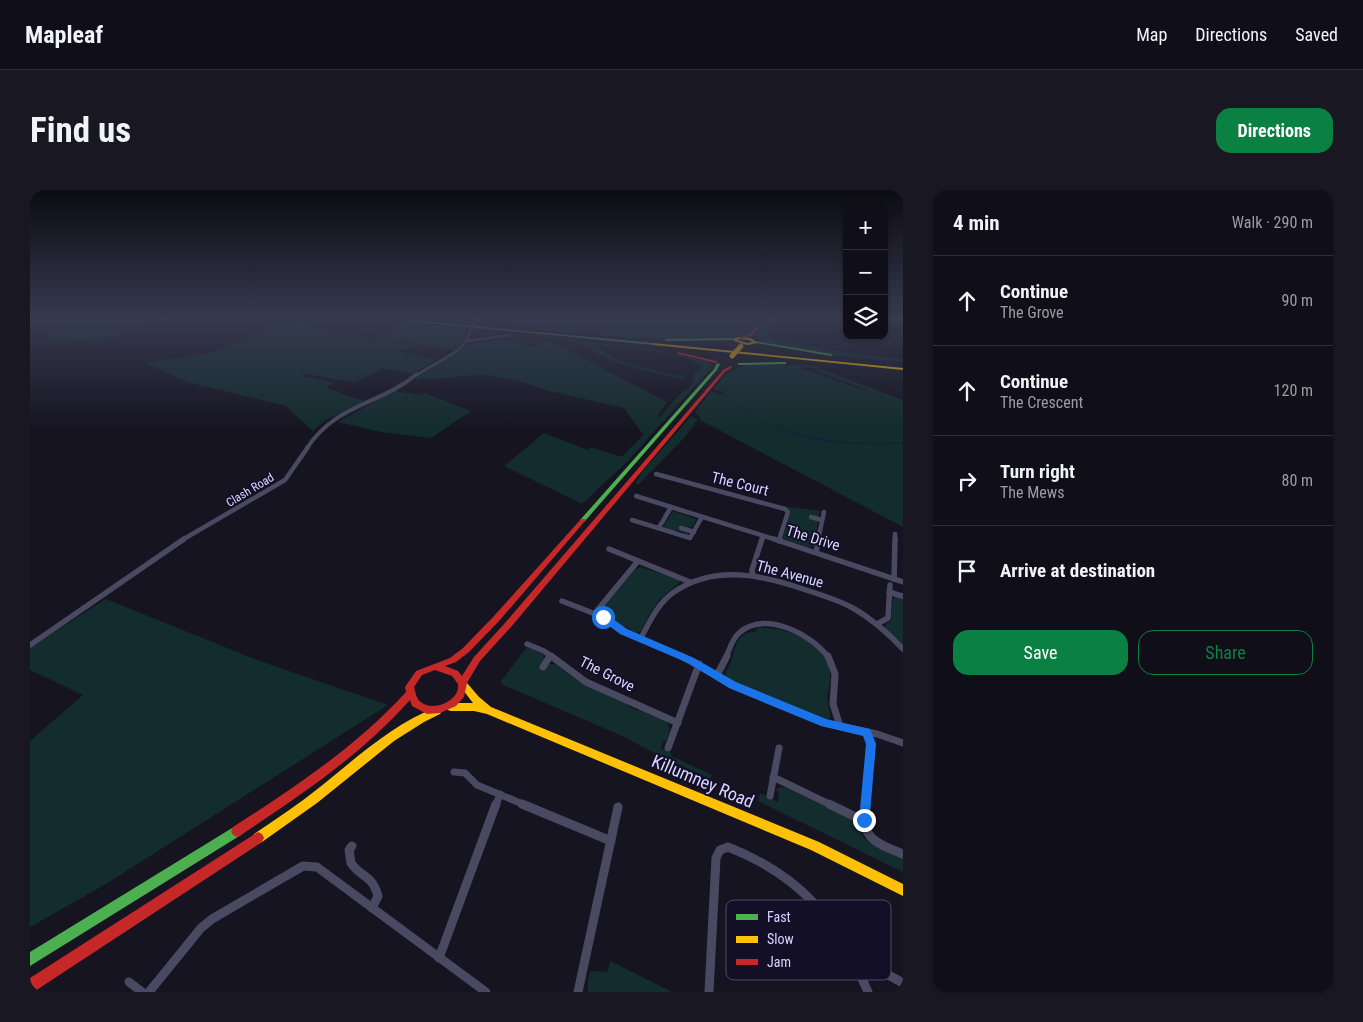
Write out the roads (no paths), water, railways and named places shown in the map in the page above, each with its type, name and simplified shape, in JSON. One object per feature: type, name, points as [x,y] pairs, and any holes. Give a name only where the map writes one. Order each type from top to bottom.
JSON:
[{"type":"main road","points":[[691,355],[728,362],[903,367]]},
{"type":"main road","points":[[30,986],[308,803],[408,724],[437,710],[449,708],[460,698],[470,667],[478,657],[508,625],[724,371],[733,355]]},
{"type":"main road","points":[[781,355],[903,367]]},
{"type":"main road","points":[[830,355],[903,367]]},
{"type":"main road","points":[[30,959],[228,837],[288,796],[387,722],[410,694],[411,681],[415,675],[420,671],[453,660],[466,650],[497,618],[716,370],[728,362]]},
{"type":"main road","points":[[435,666],[449,668],[455,672],[463,684]]},
{"type":"main road","name":"Killumney Road","points":[[463,684],[476,700],[488,710]]},
{"type":"main road","points":[[410,694],[419,706],[437,710]]},
{"type":"main road","name":"Killumney Road","points":[[449,708],[474,706],[488,710],[816,846],[903,890]]},
{"type":"street","name":"Clash Road","points":[[30,645],[178,544],[285,480],[293,472],[307,446],[331,421],[410,380],[445,355]]},
{"type":"street","name":"The Court","points":[[656,474],[785,509],[788,512],[779,541]]},
{"type":"street","points":[[636,496],[763,536]]},
{"type":"street","points":[[658,528],[671,507]]},
{"type":"street","points":[[816,552],[824,512]]},
{"type":"street","points":[[632,520],[691,538],[702,517]]},
{"type":"street","points":[[811,517],[822,520]]},
{"type":"street","points":[[681,528],[694,532]]},
{"type":"street","points":[[894,579],[895,534]]},
{"type":"street","name":"The Drive","points":[[753,576],[752,570],[763,536],[903,582]]},
{"type":"street","points":[[895,543],[903,546]]},
{"type":"street","points":[[609,549],[690,582]]},
{"type":"street","points":[[595,614],[638,561]]},
{"type":"street","name":"The Avenue","points":[[641,638],[654,613],[663,602],[674,591],[690,582],[719,575],[753,576],[777,580],[838,601],[855,609],[877,624],[903,649]]},
{"type":"street","points":[[877,624],[888,618],[890,589],[902,596]]},
{"type":"street","points":[[562,601],[606,618],[624,632],[699,664],[741,688],[825,723],[903,743]]},
{"type":"street","points":[[716,675],[725,663],[735,638],[749,627],[761,624],[772,625],[799,633],[817,646],[827,656],[833,667],[835,676],[832,703],[840,726]]},
{"type":"street","name":"The Grove","points":[[528,644],[550,656],[586,682],[678,722]]},
{"type":"street","points":[[543,667],[550,656]]},
{"type":"street","points":[[668,748],[699,664]]},
{"type":"street","points":[[866,732],[871,744],[864,820],[865,832],[870,838],[903,854]]},
{"type":"street","points":[[770,796],[779,748]]},
{"type":"street","points":[[454,772],[459,771],[469,774],[477,785],[610,841]]},
{"type":"street","points":[[773,778],[864,820]]},
{"type":"street","points":[[438,958],[500,794]]},
{"type":"street","points":[[578,992],[618,806]]},
{"type":"street","points":[[352,846],[349,850],[349,855],[353,866],[372,881],[378,896],[372,908]]},
{"type":"street","points":[[709,992],[716,858],[720,850],[728,847],[759,859],[796,884],[814,900]]},
{"type":"street","points":[[148,992],[201,928],[212,918],[303,866],[316,867],[486,992]]},
{"type":"street","points":[[891,976],[903,983]]},
{"type":"street","points":[[863,980],[868,992]]},
{"type":"street","points":[[129,982],[142,992]]},
{"type":"waterway","points":[[605,355],[613,360],[668,374],[690,382]]},
{"type":"waterway","points":[[870,355],[903,359]]},
{"type":"waterway","points":[[718,393],[760,420],[794,434],[848,443],[903,443]]}]
